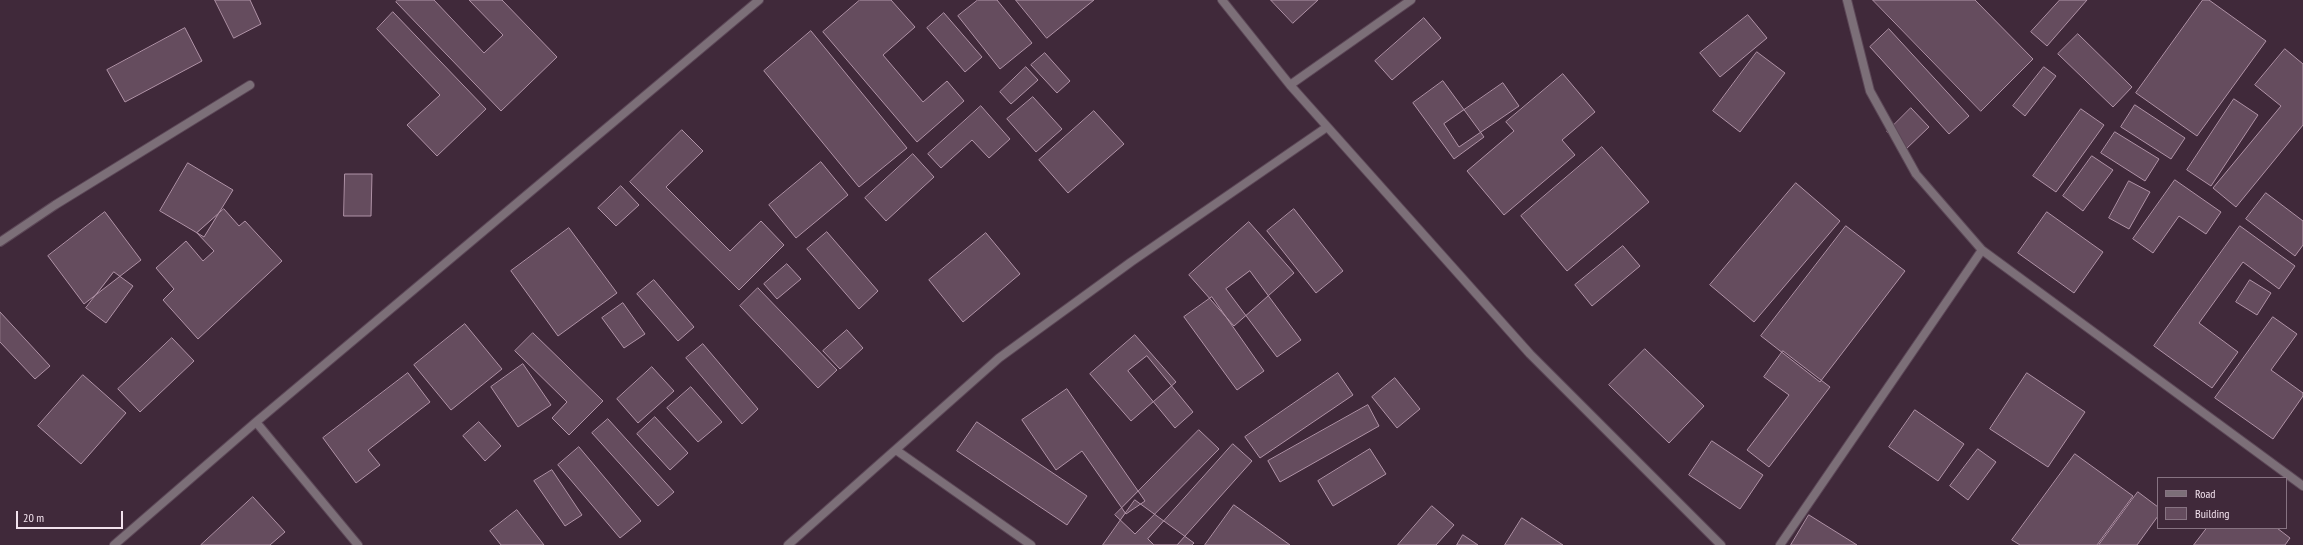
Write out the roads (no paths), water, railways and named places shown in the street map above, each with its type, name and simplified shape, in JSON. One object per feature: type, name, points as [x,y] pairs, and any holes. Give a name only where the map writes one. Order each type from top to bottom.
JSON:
[{"type":"street","points":[[114,545],[256,422],[759,0]]},
{"type":"street","points":[[1222,0],[1290,85],[1530,354],[1721,545]]},
{"type":"street","points":[[1290,85],[1411,0]]},
{"type":"street","points":[[1847,0],[1870,91],[1916,174],[1982,250],[2303,486]]},
{"type":"street","points":[[0,242],[56,205],[250,85]]},
{"type":"street","points":[[788,545],[999,358],[1138,258],[1327,127]]},
{"type":"street","points":[[1780,545],[1982,250]]},
{"type":"street","points":[[256,422],[358,545]]},
{"type":"street","points":[[896,450],[1031,545]]}]
